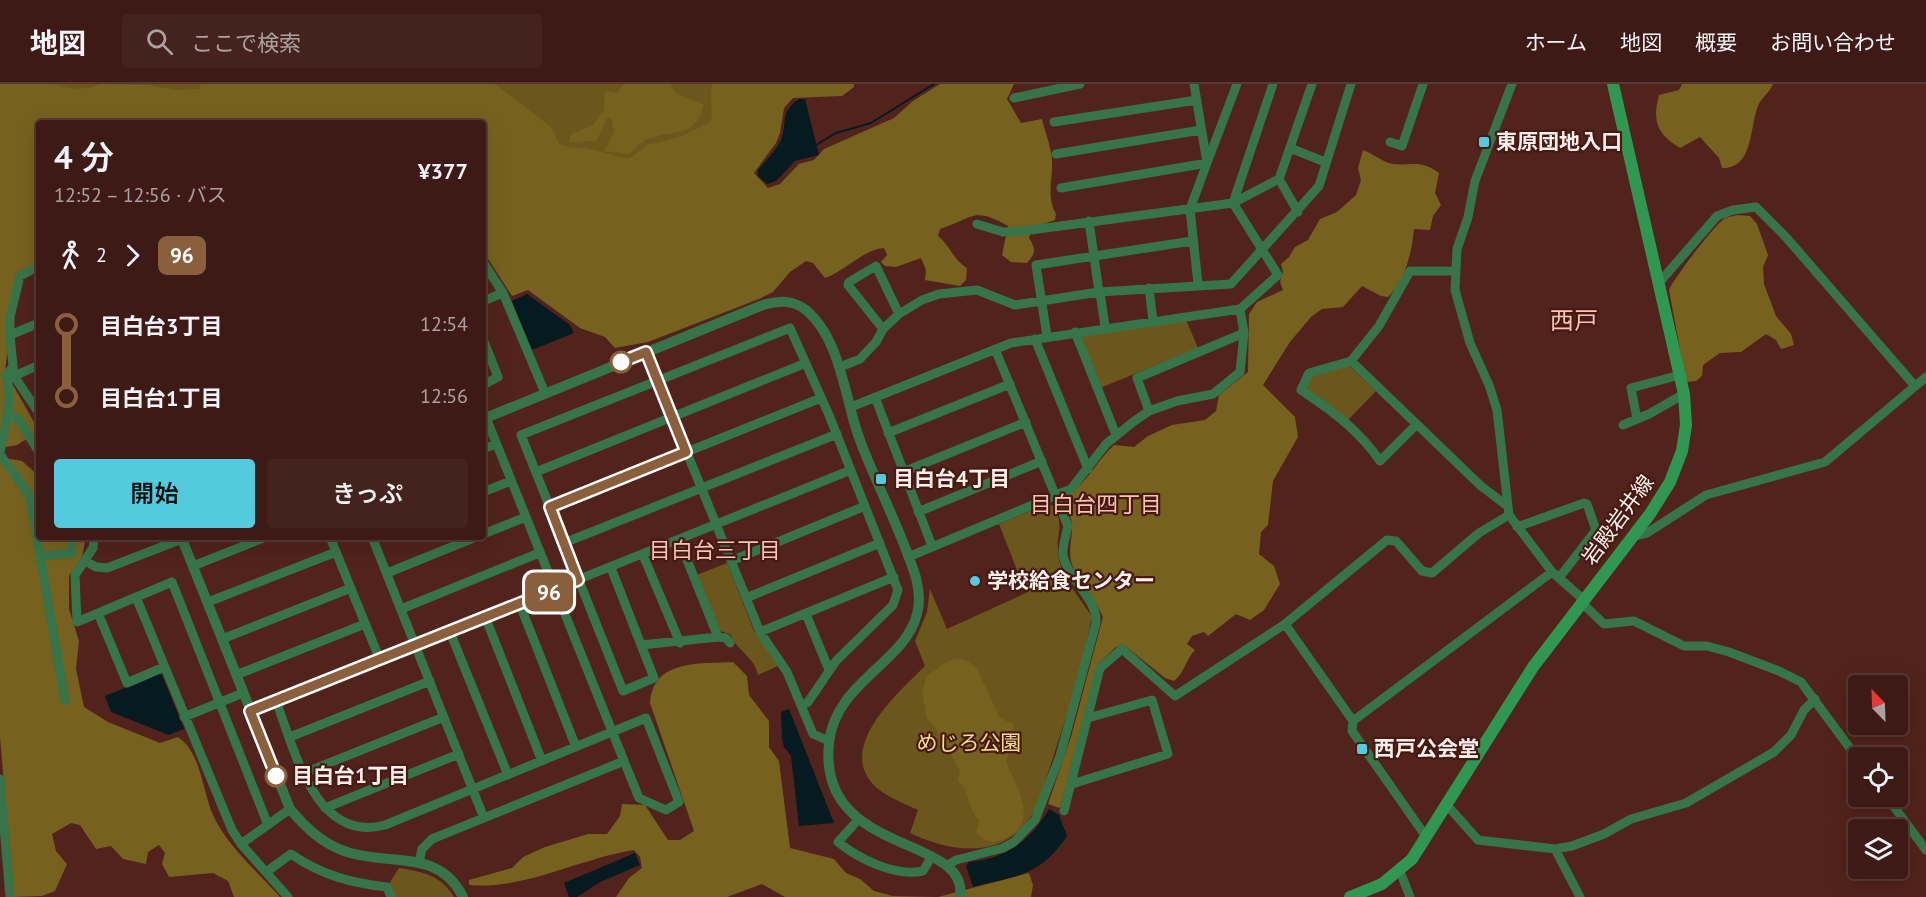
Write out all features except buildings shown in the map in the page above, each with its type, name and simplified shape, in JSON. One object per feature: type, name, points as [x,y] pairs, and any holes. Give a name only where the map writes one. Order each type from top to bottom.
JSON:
[{"type":"main road","name":"岩殿岩井線","points":[[1350,897],[1382,884],[1400,871],[1427,838],[1533,667],[1660,498],[1677,466],[1684,439],[1684,394],[1613,84]]},
{"type":"street","points":[[1014,98],[1080,84]]},
{"type":"street","points":[[1194,84],[1207,163]]},
{"type":"street","points":[[1198,284],[1190,209],[1237,84]]},
{"type":"street","points":[[1233,203],[1273,84]]},
{"type":"street","points":[[977,224],[1003,231],[1233,203],[1279,180],[1312,84]]},
{"type":"street","points":[[840,368],[860,359],[876,342],[883,329],[899,314],[922,300],[957,291],[986,292],[1015,305],[1100,292],[1198,284],[1231,284],[1319,186],[1351,84]]},
{"type":"street","points":[[1390,142],[1402,146],[1423,84]]},
{"type":"street","points":[[1507,510],[1497,410],[1489,384],[1477,362],[1463,324],[1455,290],[1455,271],[1457,249],[1468,217],[1475,181],[1512,84]]},
{"type":"street","points":[[1054,122],[1197,99]]},
{"type":"street","points":[[1056,154],[1201,130]]},
{"type":"street","points":[[1290,148],[1325,162]]},
{"type":"street","points":[[1061,189],[1207,163]]},
{"type":"street","points":[[1279,180],[1298,212]]},
{"type":"street","points":[[851,407],[995,349],[1047,336],[1240,309],[1278,274],[1233,203]]},
{"type":"street","points":[[1658,284],[1717,216],[1733,210],[1756,207],[1785,236],[1916,387]]},
{"type":"street","points":[[1089,221],[1105,327]]},
{"type":"street","points":[[1047,336],[1036,265],[1192,241]]},
{"type":"street","points":[[486,266],[503,292],[545,393]]},
{"type":"street","points":[[883,329],[848,285],[849,282],[876,266],[899,314]]},
{"type":"street","points":[[36,268],[20,276],[10,316],[13,372],[36,407]]},
{"type":"street","points":[[1416,425],[1380,461],[1365,440],[1347,422],[1301,390],[1309,374],[1351,362],[1379,326],[1410,271],[1455,271]]},
{"type":"street","points":[[1149,288],[1153,321]]},
{"type":"street","points":[[486,300],[503,292]]},
{"type":"street","points":[[486,414],[781,300],[797,305],[814,319],[840,368],[860,442],[908,556],[917,580],[919,598],[913,625],[907,637],[874,668],[844,703],[835,719],[829,741],[830,768],[834,785],[858,820],[888,838],[948,865],[960,883],[960,897]]},
{"type":"street","points":[[908,556],[1056,496],[1077,484],[1106,444],[1149,411],[1190,397],[1213,394],[1240,372],[1244,333],[1240,309]]},
{"type":"street","points":[[10,334],[36,324]]},
{"type":"street","points":[[611,568],[654,678],[623,691],[521,435],[790,328],[837,434],[894,577],[897,598],[893,605],[829,670],[808,702],[801,706]]},
{"type":"street","points":[[1075,332],[1116,435]]},
{"type":"street","points":[[1149,411],[1137,378],[1244,333]]},
{"type":"street","points":[[1035,339],[1088,469]]},
{"type":"street","points":[[486,347],[498,377],[486,383]]},
{"type":"street","points":[[948,865],[956,860],[1003,848],[1023,833],[1035,820],[1060,756],[1097,612],[1074,578],[1063,554],[1068,526],[995,349]]},
{"type":"street","points":[[646,352],[760,632],[781,659],[813,734],[829,741]]},
{"type":"street","points":[[1351,362],[1507,510],[1517,527],[1555,575],[1604,624],[1634,621],[1684,646],[1707,646],[1779,670],[1801,682],[1849,747]]},
{"type":"street","points":[[536,472],[806,363]]},
{"type":"street","points":[[36,366],[6,375],[5,414],[0,454],[30,497],[36,526]]},
{"type":"street","points":[[1637,419],[1632,387],[1680,375]]},
{"type":"street","points":[[1632,537],[1647,533],[1706,495],[1825,462],[1926,377]]},
{"type":"street","points":[[888,433],[1010,384]]},
{"type":"street","points":[[1623,425],[1684,394]]},
{"type":"street","points":[[875,397],[932,546]]},
{"type":"street","points":[[550,507],[821,398]]},
{"type":"street","points":[[5,414],[19,420],[36,447]]},
{"type":"street","points":[[276,701],[313,794],[325,808],[353,826],[373,828],[508,775],[576,747],[612,732],[646,718],[679,802],[676,806],[666,810],[639,798],[612,732],[555,590],[539,553],[486,420]]},
{"type":"street","points":[[903,472],[1026,422]]},
{"type":"street","points":[[564,543],[837,434]]},
{"type":"street","points":[[486,448],[496,444]]},
{"type":"street","points":[[918,512],[1042,461]]},
{"type":"street","points":[[250,711],[486,619],[851,470]]},
{"type":"street","points":[[486,491],[511,481]]},
{"type":"street","points":[[30,497],[36,493]]},
{"type":"street","points":[[1353,721],[1555,575],[1596,530],[1587,504],[1584,503],[1517,527]]},
{"type":"street","points":[[731,561],[865,506]]},
{"type":"street","points":[[1065,812],[1100,668],[1117,650],[1122,649],[1175,696],[1285,624],[1387,540],[1396,541],[1422,571],[1432,573],[1507,510]]},
{"type":"street","points":[[486,533],[526,517]]},
{"type":"street","points":[[39,540],[65,701]]},
{"type":"street","points":[[42,556],[72,553],[71,540]]},
{"type":"street","points":[[94,540],[93,548],[75,574],[77,622],[172,582],[268,825]]},
{"type":"street","points":[[85,561],[96,567],[107,568],[179,540]]},
{"type":"street","points":[[185,540],[290,809],[304,826],[324,842],[344,851],[388,860],[419,862],[451,877],[463,897]]},
{"type":"street","points":[[193,566],[258,540]]},
{"type":"street","points":[[331,540],[380,660]]},
{"type":"street","points":[[373,540],[484,818]]},
{"type":"street","points":[[387,573],[469,540]]},
{"type":"street","points":[[679,540],[718,637]]},
{"type":"street","points":[[746,598],[880,543]]},
{"type":"street","points":[[208,602],[336,552]]},
{"type":"street","points":[[401,609],[539,553]]},
{"type":"street","points":[[643,555],[680,643]]},
{"type":"street","points":[[760,632],[894,577]]},
{"type":"street","points":[[222,639],[351,588]]},
{"type":"street","points":[[136,597],[184,717],[200,746],[232,830],[241,844],[288,897]]},
{"type":"street","points":[[520,604],[576,747]]},
{"type":"street","points":[[98,613],[127,683],[164,667]]},
{"type":"street","points":[[806,614],[829,670]]},
{"type":"street","points":[[486,619],[542,761]]},
{"type":"street","points":[[236,675],[364,624]]},
{"type":"street","points":[[1285,624],[1353,721],[1352,731],[1427,838]]},
{"type":"street","points":[[450,632],[508,775]]},
{"type":"street","points":[[641,645],[680,643],[718,637],[726,638],[730,643]]},
{"type":"street","points":[[290,737],[430,681]]},
{"type":"street","points":[[184,717],[243,693]]},
{"type":"street","points":[[1446,804],[1479,840],[1554,849],[1572,846],[1604,834],[1631,819],[1686,802],[1728,780],[1774,752],[1791,735],[1804,710],[1815,699]]},
{"type":"street","points":[[1072,784],[1168,754],[1152,700],[1088,718]]},
{"type":"street","points":[[304,773],[444,717]]},
{"type":"street","points":[[325,808],[459,754]]},
{"type":"street","points":[[419,862],[426,842],[624,760]]},
{"type":"street","points":[[0,779],[10,897]]},
{"type":"street","points":[[1894,807],[1926,850]]},
{"type":"street","points":[[241,844],[290,809]]},
{"type":"street","points":[[858,820],[838,842],[852,853],[871,862],[914,873],[923,871],[932,856]]},
{"type":"street","points":[[1554,849],[1580,897]]},
{"type":"street","points":[[266,872],[291,854],[309,867],[331,876],[387,887],[391,897]]},
{"type":"street","points":[[1400,871],[1410,897]]},
{"type":"green space","points":[[0,84],[54,84],[82,89],[100,84],[148,85],[176,90],[199,89],[201,84],[495,84],[551,127],[559,144],[629,159],[647,145],[680,137],[711,122],[712,84],[854,84],[854,87],[842,96],[793,98],[784,108],[776,143],[754,173],[768,188],[780,184],[799,164],[814,160],[824,149],[894,118],[913,101],[940,84],[1014,84],[1007,99],[1021,123],[1042,119],[1052,157],[1051,201],[1056,214],[1055,220],[1032,228],[1029,238],[1034,251],[1027,263],[1011,262],[1002,255],[1008,226],[987,216],[974,216],[940,229],[938,236],[958,261],[967,268],[966,280],[960,286],[925,280],[926,270],[921,258],[896,267],[885,266],[881,262],[887,255],[884,248],[869,252],[825,278],[813,263],[806,261],[790,272],[773,292],[759,299],[648,342],[615,348],[605,337],[580,328],[528,290],[512,296],[486,256],[486,120],[36,120],[36,264],[17,273],[5,371],[36,426],[36,433],[17,445],[0,448]]},
{"type":"green space","points":[[32,84],[742,84],[732,111],[614,197],[459,95],[81,116]]},
{"type":"green space","points":[[624,84],[670,84],[676,93],[704,105],[700,116],[687,129],[653,137],[644,141],[629,154],[605,151],[614,131],[612,120],[608,117],[596,141],[569,142],[571,134],[592,126],[604,110],[605,91],[616,93]]},
{"type":"green space","points":[[1682,84],[1773,84],[1759,104],[1746,153],[1733,166],[1722,168],[1719,158],[1700,137],[1680,148],[1661,132],[1656,112],[1659,95],[1679,90]]},
{"type":"green space","points":[[1363,150],[1389,163],[1427,166],[1439,173],[1435,193],[1441,205],[1433,216],[1430,230],[1414,229],[1407,266],[1399,283],[1388,297],[1381,296],[1362,286],[1343,307],[1322,309],[1311,317],[1290,342],[1263,385],[1295,417],[1298,437],[1273,481],[1268,525],[1261,532],[1259,554],[1274,566],[1280,584],[1264,610],[1250,620],[1236,614],[1208,636],[1204,632],[1192,636],[1187,644],[1195,650],[1181,674],[1174,681],[1165,678],[1124,645],[1116,647],[1099,663],[1060,808],[1048,804],[1071,737],[1103,617],[1077,576],[1071,561],[1072,524],[1065,498],[1079,486],[1114,445],[1134,447],[1148,436],[1172,425],[1205,420],[1216,411],[1219,395],[1248,372],[1249,314],[1257,302],[1283,290],[1280,282],[1283,272],[1281,264],[1295,247],[1308,240],[1320,219],[1337,212],[1356,195],[1361,180],[1358,168]]},
{"type":"green space","points":[[1737,215],[1750,216],[1757,224],[1768,255],[1763,267],[1764,284],[1776,316],[1791,334],[1794,345],[1781,349],[1776,340],[1766,334],[1741,352],[1720,353],[1703,365],[1702,376],[1696,381],[1686,382],[1669,290],[1711,232],[1724,219]]},
{"type":"green space","points":[[1186,320],[1198,348],[1100,388],[1080,333]]},
{"type":"green space","points":[[1347,364],[1376,391],[1348,420],[1303,390],[1311,375]]},
{"type":"green space","points":[[11,459],[22,461],[36,473],[36,540],[85,540],[82,557],[69,576],[69,609],[79,641],[76,669],[84,707],[108,722],[160,743],[178,737],[186,744],[192,752],[209,805],[219,826],[235,848],[280,897],[234,897],[228,881],[213,873],[169,877],[162,864],[165,853],[159,845],[148,852],[146,864],[123,859],[111,846],[96,849],[80,825],[71,823],[52,834],[56,851],[67,864],[55,891],[42,896],[14,897],[0,737],[0,461]]},
{"type":"green space","name":"めじろ公園","points":[[1047,504],[1055,506],[1058,514],[1058,553],[1063,570],[1092,617],[1078,680],[1040,798],[1030,818],[1017,833],[1002,842],[967,849],[929,841],[910,833],[918,810],[882,792],[865,773],[862,756],[866,739],[874,722],[886,706],[925,666],[915,641],[927,612],[930,589],[947,629],[1026,593],[999,524]]},
{"type":"green space","points":[[727,563],[754,631],[780,665],[758,675],[753,663],[730,634],[720,631],[697,575]]},
{"type":"green space","points":[[957,658],[969,662],[977,669],[1000,718],[1013,724],[1014,737],[1006,761],[1020,794],[1024,816],[1021,825],[1014,833],[993,842],[976,832],[979,820],[972,810],[965,789],[958,781],[960,771],[950,752],[949,745],[942,744],[936,728],[927,719],[922,691],[927,676],[946,662]]},
{"type":"green space","points":[[733,662],[747,676],[749,695],[769,721],[769,747],[779,761],[790,848],[834,859],[846,873],[860,879],[874,891],[893,896],[937,897],[785,897],[762,884],[727,897],[616,897],[629,878],[642,868],[640,857],[634,850],[511,883],[469,885],[469,880],[512,868],[523,857],[545,847],[588,834],[607,834],[620,816],[622,804],[645,805],[668,840],[680,840],[694,831],[650,703],[653,689],[660,678],[680,667]]},
{"type":"green space","points":[[399,868],[424,873],[437,879],[454,897],[394,897],[389,884]]},
{"type":"green space","points":[[1029,873],[1033,885],[1031,897],[938,897]]},
{"type":"water","points":[[799,99],[805,99],[819,155],[795,161],[776,181],[767,184],[758,176],[758,170],[779,144],[786,113]]},
{"type":"water","points":[[527,294],[570,325],[574,333],[532,350],[512,301]]},
{"type":"water","points":[[159,674],[162,675],[184,729],[169,735],[111,712],[105,696]]},
{"type":"water","points":[[789,709],[834,823],[799,826],[791,756],[784,747],[782,739],[781,712]]},
{"type":"water","points":[[1049,809],[1059,815],[1067,836],[1047,860],[1026,872],[973,887],[966,866],[969,862],[995,857],[1016,846],[1026,839]]},
{"type":"water","points":[[635,853],[640,865],[600,882],[577,897],[569,897],[564,883]]},
{"type":"waterway","points":[[816,145],[836,133],[871,123],[934,84]]},
{"type":"bus line","name":"96","points":[[276,776],[250,711],[486,619],[578,580],[550,507],[686,452],[646,352],[621,362]]},
{"type":"place","name":"東原団地入口","points":[[1484,142]]},
{"type":"place","name":"目白台4丁目","points":[[881,479]]},
{"type":"place","name":"学校給食センター","points":[[975,581]]},
{"type":"place","name":"西戸公会堂","points":[[1362,749]]},
{"type":"place","name":"目白台1丁目","points":[[276,776]]},
{"type":"district","name":"西戸","points":[[1574,321]]},
{"type":"district","name":"目白台四丁目","points":[[1096,504]]},
{"type":"district","name":"目白台三丁目","points":[[715,550]]}]
